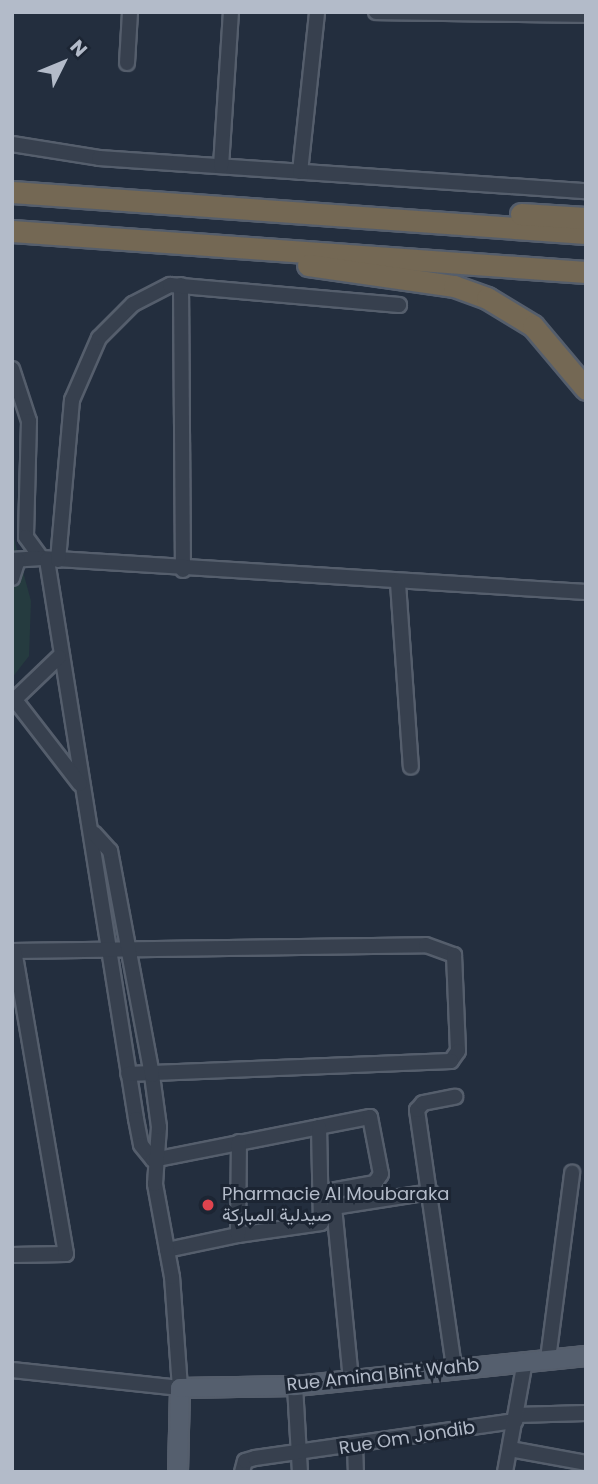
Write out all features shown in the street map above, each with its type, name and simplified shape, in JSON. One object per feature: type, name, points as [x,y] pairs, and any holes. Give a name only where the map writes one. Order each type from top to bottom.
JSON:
[{"type":"highway","points":[[12,192],[586,233]]},
{"type":"highway","points":[[446,221],[496,213],[586,218]]},
{"type":"highway","points":[[12,231],[586,272]]},
{"type":"highway","points":[[129,240],[471,291],[533,326],[586,389]]},
{"type":"main road","name":"Rue Amina Bint Wahb","points":[[180,1388],[295,1386],[454,1367],[586,1356]]},
{"type":"main road","points":[[178,1472],[180,1388]]},
{"type":"street","points":[[127,63],[130,12]]},
{"type":"street","points":[[222,166],[231,12]]},
{"type":"street","points":[[300,172],[317,12]]},
{"type":"street","points":[[376,12],[586,15]]},
{"type":"street","points":[[12,144],[59,154],[586,191]]},
{"type":"street","points":[[181,285],[183,570]]},
{"type":"street","points":[[12,1370],[180,1388],[167,1250],[153,1160],[141,1145],[128,1074],[94,833],[58,657],[48,559],[70,412],[85,365],[122,311],[160,288],[181,285],[399,305]]},
{"type":"street","points":[[12,369],[29,421],[26,537],[48,559]]},
{"type":"street","points":[[12,578],[15,560],[48,559],[183,570],[586,592]]},
{"type":"street","points":[[398,583],[411,767]]},
{"type":"street","points":[[58,657],[13,701],[83,788]]},
{"type":"street","points":[[94,833],[110,851],[152,1075],[160,1144],[153,1160]]},
{"type":"street","points":[[12,1255],[66,1254],[13,951],[127,945],[426,944],[454,955],[458,1051],[451,1061],[128,1074]]},
{"type":"street","points":[[454,1367],[431,1192],[417,1110],[423,1102],[455,1097]]},
{"type":"street","points":[[153,1160],[370,1117],[380,1174],[378,1182],[324,1192]]},
{"type":"street","points":[[167,1250],[239,1235],[317,1227],[324,1192],[319,1127]]},
{"type":"street","points":[[239,1142],[239,1235]]},
{"type":"street","points":[[548,1359],[572,1173]]},
{"type":"street","points":[[351,1380],[334,1207],[431,1192]]},
{"type":"street","points":[[505,1472],[525,1360]]},
{"type":"street","points":[[295,1386],[300,1472]]},
{"type":"street","name":"Rue Om Jondib","points":[[244,1466],[299,1453],[515,1418],[586,1413]]},
{"type":"street","points":[[355,1446],[356,1472]]},
{"type":"street","points":[[510,1449],[568,1466],[586,1463]]},
{"type":"green space","points":[[12,531],[31,601],[29,656],[12,678]]},
{"type":"place","name":"Pharmacie Al Moubaraka صيدلية المباركة","points":[[208,1205]]}]
